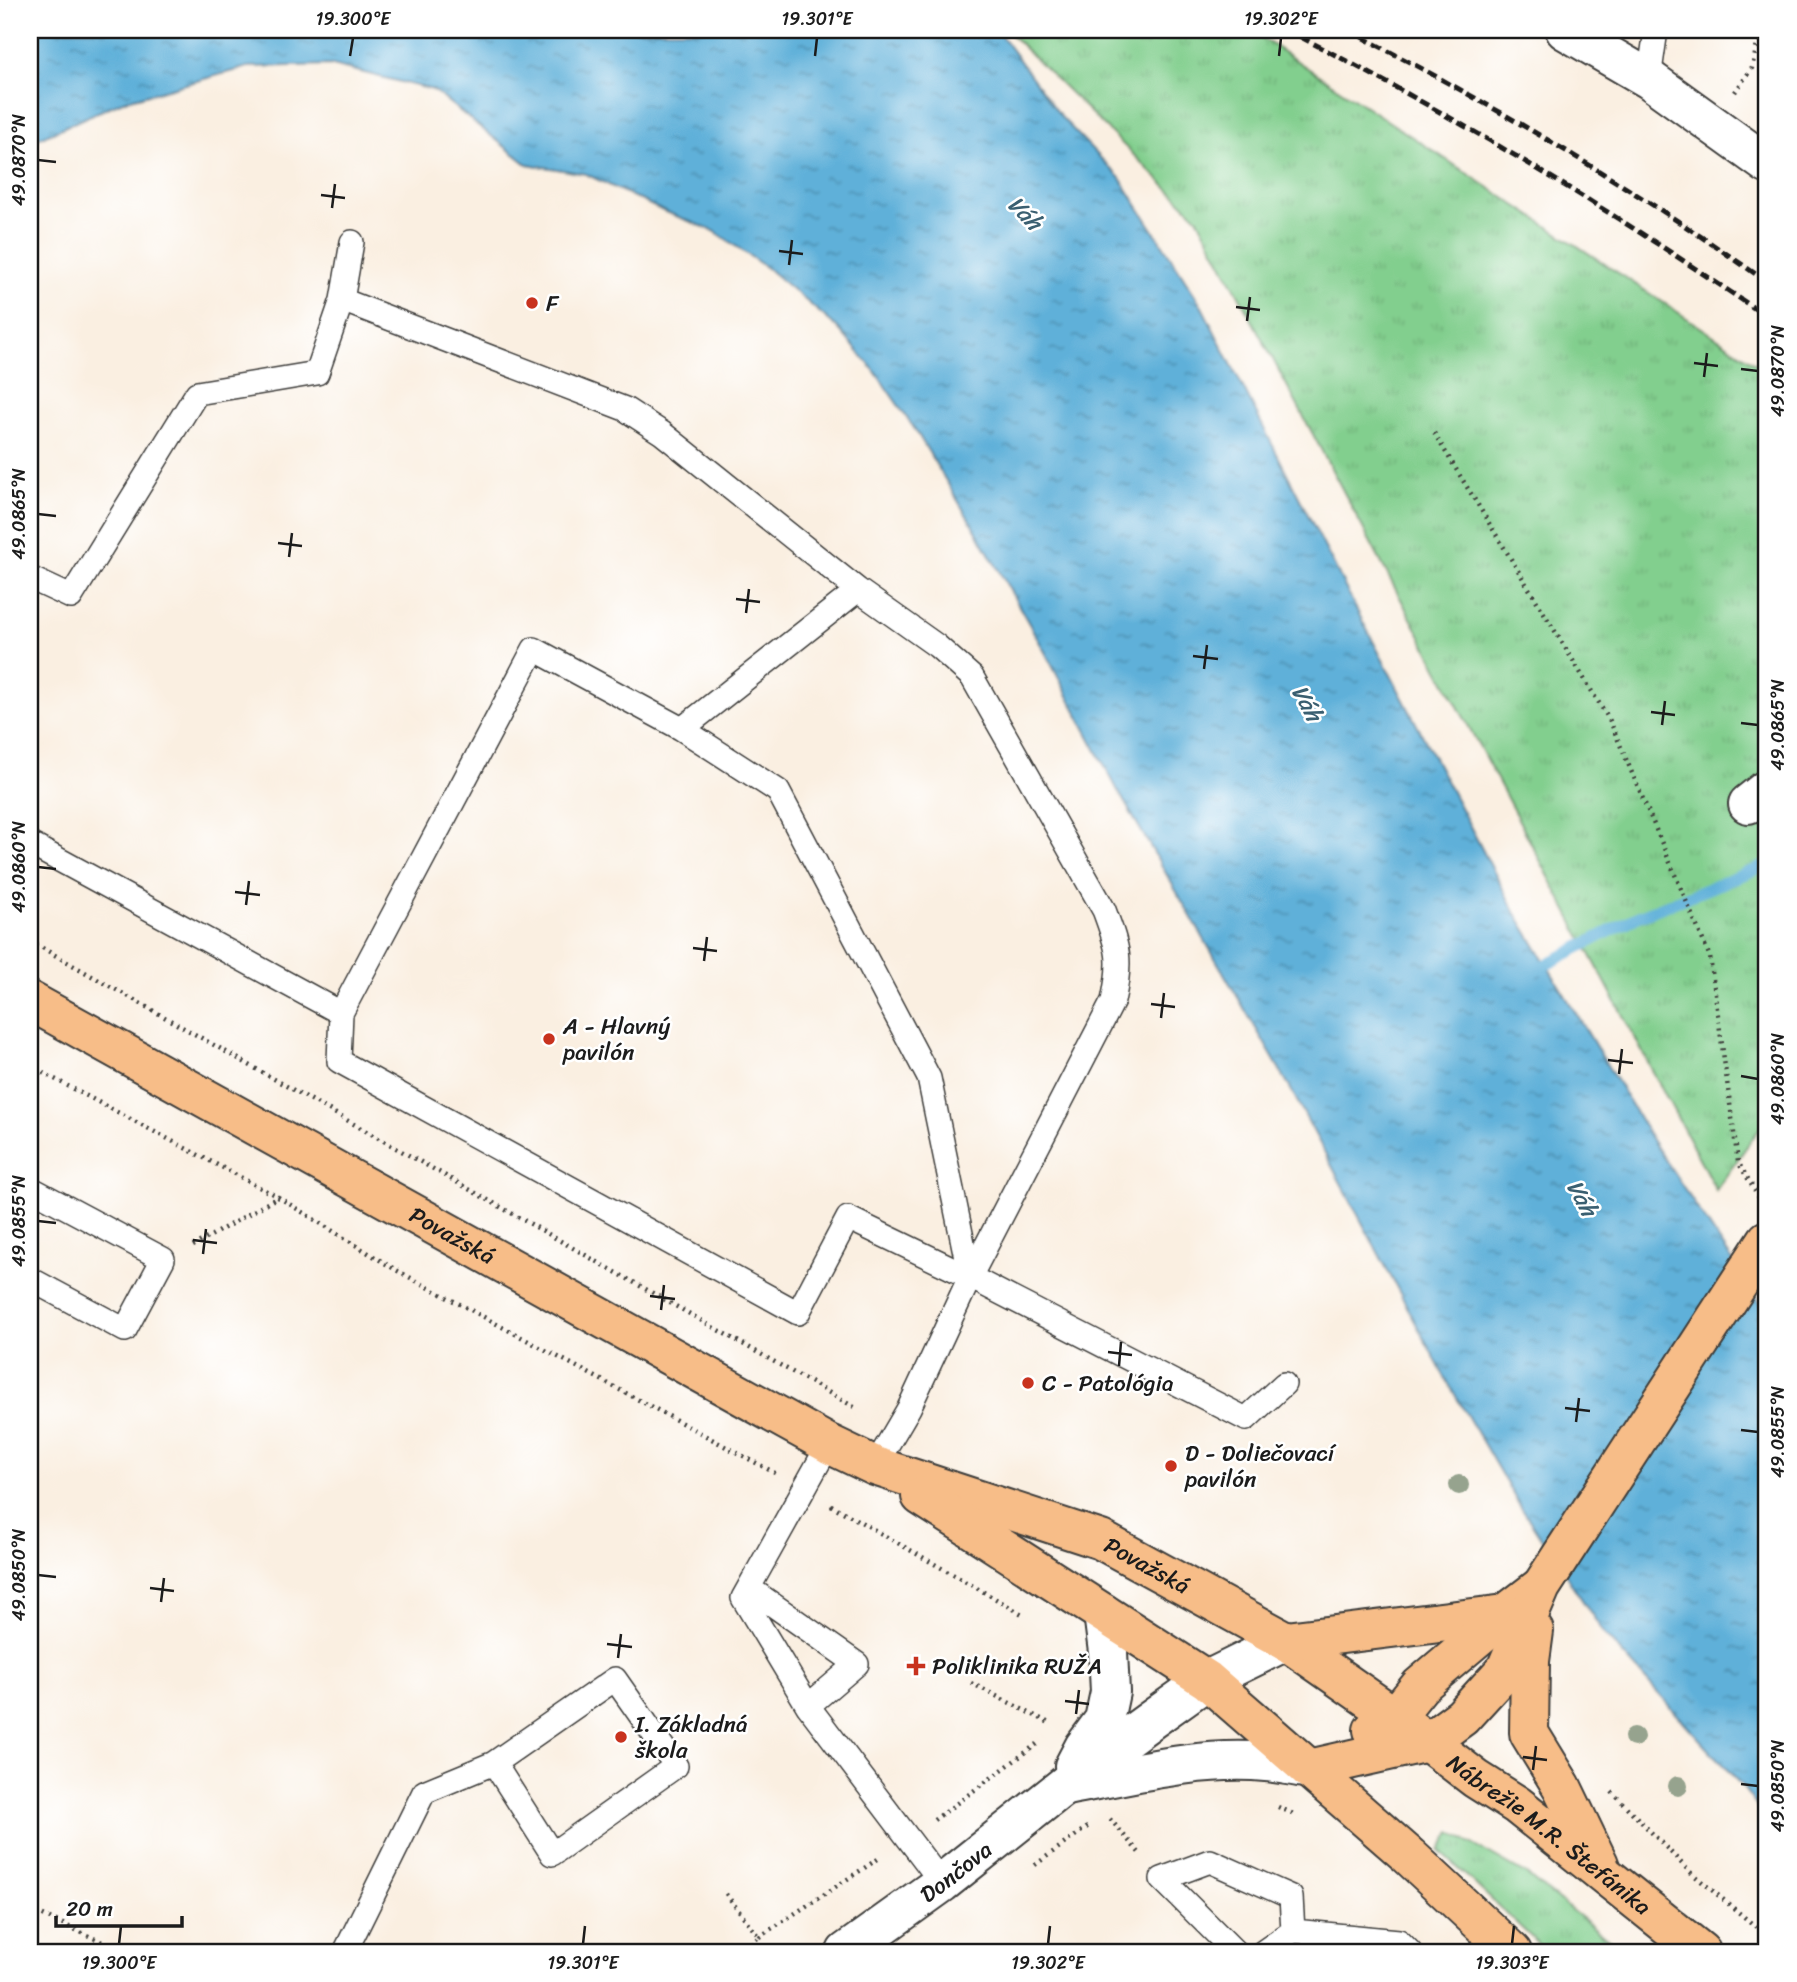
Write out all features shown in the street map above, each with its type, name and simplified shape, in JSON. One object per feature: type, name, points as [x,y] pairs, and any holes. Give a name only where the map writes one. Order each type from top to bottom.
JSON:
[{"type":"main road","name":"Považská","points":[[30,1001],[829,1444],[875,1466],[1207,1680],[1309,1769]]},
{"type":"main road","points":[[1309,1769],[1428,1742],[1462,1717],[1506,1669],[1541,1587],[1767,1241]]},
{"type":"main road","name":"Považská","points":[[875,1466],[1101,1540],[1286,1642],[1395,1717]]},
{"type":"main road","points":[[1309,1769],[1395,1717],[1420,1686],[1541,1587]]},
{"type":"main road","points":[[1541,1587],[1530,1661],[1529,1734],[1562,1787],[1603,1872]]},
{"type":"main road","points":[[1286,1642],[1505,1614]]},
{"type":"main road","name":"Nábrežie M.R. Štefánika","points":[[1395,1717],[1476,1779],[1517,1805],[1701,1952]]},
{"type":"main road","points":[[1309,1769],[1409,1856],[1511,1952]]},
{"type":"street","points":[[1565,30],[1649,79],[1767,164]]},
{"type":"street","name":"Dončova","points":[[1064,1787],[1084,1747],[1104,1720],[1110,1692],[1103,1613]]},
{"type":"street","name":"Dončova","points":[[846,1952],[942,1884],[1099,1758],[1207,1680],[1286,1642]]},
{"type":"street","points":[[1064,1787],[1170,1767],[1221,1762],[1265,1762],[1309,1769]]},
{"type":"lane","points":[[1649,79],[1656,30]]},
{"type":"lane","points":[[30,578],[71,597],[197,393],[317,373],[342,300],[352,242]]},
{"type":"lane","points":[[342,300],[625,409],[662,433],[858,590],[937,646],[972,677],[1104,911],[1116,942],[1120,970],[1113,1001],[970,1277],[897,1431],[875,1466]]},
{"type":"lane","points":[[682,729],[858,590]]},
{"type":"lane","points":[[970,1277],[929,1078],[778,790],[682,729],[534,649],[341,1013],[339,1061],[798,1313],[848,1218],[970,1277],[1246,1419],[1283,1384]]},
{"type":"lane","points":[[30,844],[341,1013]]},
{"type":"lane","points":[[30,1188],[163,1259],[125,1330],[30,1279]]},
{"type":"lane","points":[[829,1444],[743,1598],[808,1706],[942,1884]]},
{"type":"lane","points":[[749,1588],[857,1664],[808,1706]]},
{"type":"lane","points":[[345,1952],[424,1792],[494,1763],[615,1679],[676,1766],[552,1854],[494,1763]]},
{"type":"lane","points":[[1235,1952],[1162,1880],[1210,1861],[1291,1897],[1293,1931]]},
{"type":"lane","points":[[1263,1952],[1293,1931],[1399,1941],[1410,1952]]},
{"type":"path","points":[[1713,124],[1752,68],[1760,30]]},
{"type":"path","points":[[1434,433],[1610,721],[1710,957],[1738,1162],[1767,1211]]},
{"type":"path","points":[[30,941],[897,1431]]},
{"type":"path","points":[[30,1066],[278,1197],[396,1270],[804,1489],[1032,1619]]},
{"type":"path","points":[[163,1259],[186,1250],[278,1197]]},
{"type":"path","points":[[971,1683],[1058,1728]]},
{"type":"path","points":[[740,1952],[909,1838],[1048,1736]]},
{"type":"path","points":[[1605,1785],[1689,1871],[1767,1936]]},
{"type":"path","points":[[1270,1804],[1308,1820]]},
{"type":"path","points":[[1105,1814],[1162,1880]]},
{"type":"path","points":[[726,1895],[760,1937]]},
{"type":"path","points":[[30,1909],[124,1952]]},
{"type":"green space","points":[[1006,30],[1250,30],[1767,371],[1767,1118],[1716,1190],[1197,217]]},
{"type":"green space","points":[[1451,1832],[1525,1874],[1625,1952],[1547,1952],[1440,1851]]},
{"type":"water","name":"Váh","points":[[30,30],[997,30],[1063,119],[1120,178],[1200,303],[1515,912],[1654,1143],[1767,1313],[1767,1820],[1741,1785],[1606,1636],[1518,1503],[1443,1374],[1287,1082],[1117,789],[1044,650],[978,534],[916,431],[874,370],[838,328],[771,271],[714,231],[661,210],[586,174],[527,164],[433,90],[332,65],[248,67],[123,101],[30,142]]},
{"type":"waterway","points":[[1532,972],[1637,917],[1767,865]]},
{"type":"railway","points":[[1287,30],[1472,130],[1651,239],[1767,317]]},
{"type":"railway","points":[[1348,30],[1456,87],[1562,148],[1666,213],[1767,282]]},
{"type":"place","name":"F","points":[[532,303]]},
{"type":"place","name":"A - Hlavný pavilón","points":[[549,1039]]},
{"type":"place","name":"C - Patológia","points":[[1028,1383]]},
{"type":"place","name":"D - Doliečovací pavilón","points":[[1171,1466]]},
{"type":"place","name":"Poliklinika RUŽA","points":[[916,1666]]},
{"type":"place","name":"I. Základná škola","points":[[621,1737]]}]
